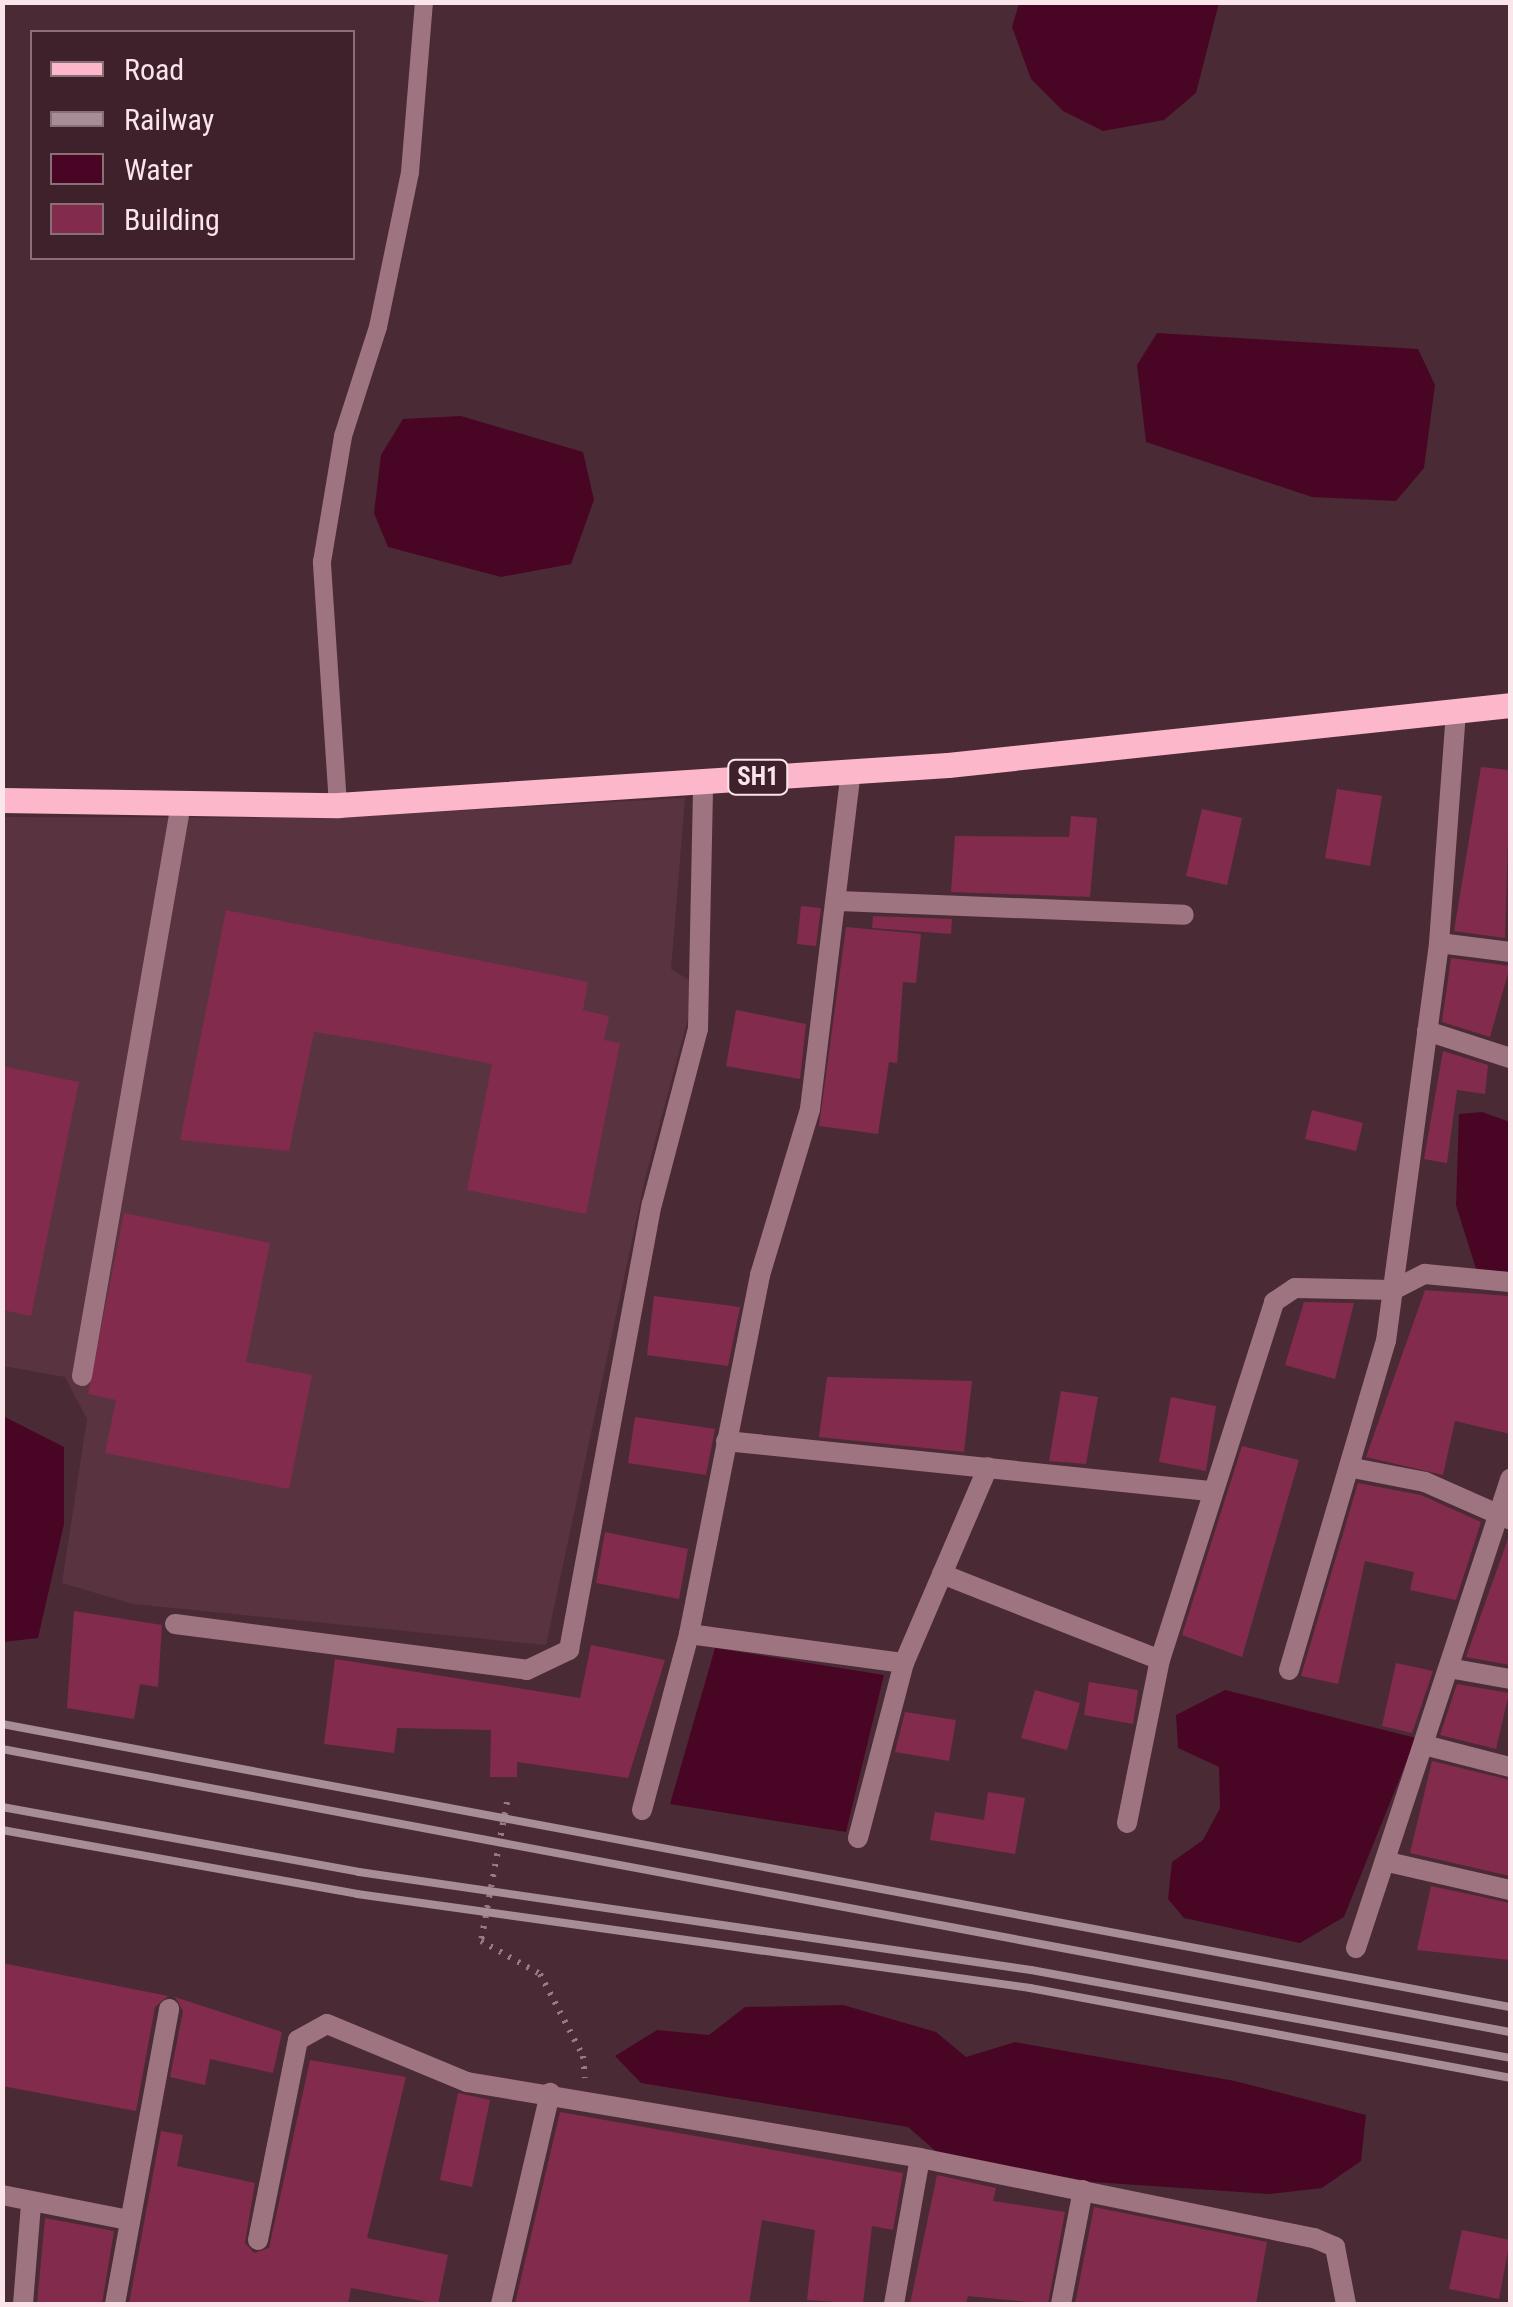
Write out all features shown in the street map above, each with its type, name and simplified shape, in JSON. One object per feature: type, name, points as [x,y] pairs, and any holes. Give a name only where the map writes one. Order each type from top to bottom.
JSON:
[{"type":"main road","name":"SH1","points":[[2,800],[180,809],[338,804],[851,771],[1510,705]]},
{"type":"street","points":[[1289,1670],[1353,1468],[1392,1290],[1439,943],[1456,713]]},
{"type":"street","points":[[642,1810],[689,1634],[760,1275],[810,1109],[839,901],[851,771]]},
{"type":"street","points":[[175,1624],[528,1670],[570,1650],[652,1204],[704,993],[702,781]]},
{"type":"street","points":[[82,1376],[180,809]]},
{"type":"street","points":[[839,901],[1184,915]]},
{"type":"street","points":[[1439,943],[1510,952]]},
{"type":"street","points":[[1427,1032],[1510,1058]]},
{"type":"street","points":[[1128,1824],[1160,1660],[1209,1491],[1274,1302],[1295,1288],[1392,1290],[1425,1274],[1510,1282]]},
{"type":"street","points":[[726,1441],[1209,1491]]},
{"type":"street","points":[[858,1838],[904,1663],[988,1468]]},
{"type":"street","points":[[1353,1468],[1424,1482],[1504,1517]]},
{"type":"street","points":[[1356,1948],[1504,1517],[1510,1479]]},
{"type":"street","points":[[942,1574],[1160,1660]]},
{"type":"street","points":[[689,1634],[904,1663]]},
{"type":"street","points":[[1454,1669],[1510,1679]]},
{"type":"street","points":[[1428,1746],[1510,1766]]},
{"type":"street","points":[[1388,1862],[1510,1890]]},
{"type":"street","points":[[116,2304],[128,2220],[169,2009]]},
{"type":"street","points":[[258,2240],[298,2040],[312,2027],[328,2024],[467,2082],[920,2158],[1334,2246],[1346,2304]]},
{"type":"street","points":[[501,2304],[550,2093]]},
{"type":"street","points":[[894,2304],[920,2158]]},
{"type":"street","points":[[1061,2304],[1083,2190]]},
{"type":"street","points":[[2,2195],[31,2204],[128,2220]]},
{"type":"street","points":[[23,2304],[31,2204]]},
{"type":"lane","points":[[338,804],[322,562],[343,436],[378,327],[410,172],[424,2]]},
{"type":"path","points":[[507,1802],[481,1941],[540,1974],[583,2056],[586,2100]]},
{"type":"shaded area","points":[[685,798],[671,969],[697,985],[645,1179],[546,1645],[133,1604],[62,1583],[87,1419],[65,1377],[3,1366],[2,817],[326,818]]},
{"type":"water","points":[[1019,2],[1219,3],[1196,93],[1164,120],[1103,131],[1063,111],[1031,79],[1012,27]]},
{"type":"water","points":[[1157,333],[1418,349],[1435,385],[1424,468],[1396,501],[1312,497],[1146,442],[1137,365]]},
{"type":"water","points":[[461,416],[583,452],[594,500],[571,564],[501,577],[388,547],[374,513],[381,455],[403,419]]},
{"type":"water","points":[[1482,1112],[1510,1122],[1510,1273],[1477,1272],[1456,1205],[1459,1114]]},
{"type":"water","points":[[3,1416],[64,1447],[64,1524],[38,1638],[3,1642]]},
{"type":"water","points":[[715,1648],[884,1675],[846,1832],[670,1804]]},
{"type":"water","points":[[1225,1690],[1416,1738],[1344,1917],[1300,1943],[1184,1918],[1168,1899],[1172,1862],[1203,1840],[1220,1808],[1219,1767],[1178,1748],[1176,1715]]},
{"type":"water","points":[[843,2005],[936,2032],[966,2057],[1015,2042],[1235,2081],[1366,2115],[1361,2161],[1322,2188],[1269,2194],[1093,2182],[939,2154],[908,2127],[641,2083],[615,2056],[657,2030],[709,2035],[745,2007]]},
{"type":"building","points":[[1481,767],[1510,770],[1505,938],[1454,931]]},
{"type":"building","points":[[1337,789],[1382,796],[1370,866],[1325,858]]},
{"type":"building","points":[[1202,809],[1242,818],[1227,885],[1186,876]]},
{"type":"building","points":[[1071,816],[1097,818],[1090,897],[951,892],[955,836],[1069,837]]},
{"type":"building","points":[[801,906],[821,908],[816,946],[797,944]]},
{"type":"building","points":[[226,910],[588,982],[583,1010],[609,1016],[604,1040],[620,1043],[586,1214],[467,1190],[492,1064],[383,1043],[314,1032],[289,1151],[180,1140]]},
{"type":"building","points":[[873,916],[952,919],[951,934],[872,928]]},
{"type":"building","points":[[846,927],[921,934],[916,983],[903,982],[897,1063],[889,1062],[878,1134],[819,1126]]},
{"type":"building","points":[[1451,958],[1510,966],[1490,1037],[1442,1022]]},
{"type":"building","points":[[736,1010],[806,1024],[800,1079],[726,1066]]},
{"type":"building","points":[[1443,1051],[1488,1065],[1485,1094],[1457,1090],[1447,1163],[1424,1159]]},
{"type":"building","points":[[2,1066],[79,1082],[31,1316],[2,1310]]},
{"type":"building","points":[[1312,1110],[1363,1123],[1356,1151],[1305,1139]]},
{"type":"building","points":[[124,1213],[270,1243],[246,1362],[312,1375],[289,1489],[105,1453],[116,1400],[88,1394]]},
{"type":"building","points":[[1425,1290],[1510,1296],[1510,1434],[1455,1421],[1443,1475],[1366,1457]]},
{"type":"building","points":[[654,1296],[740,1307],[728,1366],[647,1355]]},
{"type":"building","points":[[1304,1302],[1354,1303],[1335,1379],[1285,1365]]},
{"type":"building","points":[[827,1377],[972,1381],[964,1452],[819,1437]]},
{"type":"building","points":[[1061,1391],[1098,1397],[1086,1464],[1049,1461]]},
{"type":"building","points":[[1171,1397],[1216,1406],[1206,1471],[1159,1462]]},
{"type":"building","points":[[635,1417],[715,1429],[706,1475],[628,1463]]},
{"type":"building","points":[[1242,1446],[1299,1460],[1242,1657],[1182,1635]]},
{"type":"building","points":[[1358,1483],[1421,1495],[1481,1522],[1456,1600],[1410,1590],[1414,1572],[1365,1561],[1338,1684],[1301,1676]]},
{"type":"building","points":[[605,1532],[688,1549],[679,1599],[596,1583]]},
{"type":"building","points":[[1510,1533],[1510,1665],[1466,1657]]},
{"type":"building","points":[[74,1611],[162,1625],[158,1687],[140,1684],[134,1719],[67,1708]]},
{"type":"building","points":[[591,1645],[665,1660],[628,1778],[517,1762],[517,1777],[490,1777],[491,1730],[397,1728],[394,1753],[324,1744],[335,1659],[580,1698]]},
{"type":"building","points":[[1396,1663],[1433,1671],[1412,1733],[1382,1726]]},
{"type":"building","points":[[1089,1682],[1138,1690],[1133,1724],[1084,1715]]},
{"type":"building","points":[[1457,1684],[1509,1693],[1496,1749],[1440,1735]]},
{"type":"building","points":[[1035,1690],[1080,1703],[1067,1750],[1021,1738]]},
{"type":"building","points":[[905,1712],[956,1720],[949,1761],[895,1752]]},
{"type":"building","points":[[1432,1761],[1510,1780],[1510,1876],[1410,1853]]},
{"type":"building","points":[[988,1792],[1025,1798],[1015,1854],[930,1840],[935,1812],[984,1820]]},
{"type":"building","points":[[1431,1886],[1510,1903],[1510,1960],[1417,1950]]},
{"type":"building","points":[[2,1963],[168,1996],[155,2007],[136,2111],[2,2086]]},
{"type":"building","points":[[175,1997],[282,2032],[273,2073],[210,2059],[205,2085],[170,2077],[183,2011]]},
{"type":"building","points":[[310,2060],[406,2077],[367,2238],[448,2255],[438,2304],[351,2288],[348,2304],[129,2304],[161,2131],[183,2135],[177,2166],[255,2183],[245,2243],[254,2253],[269,2248]]},
{"type":"building","points":[[458,2093],[490,2100],[472,2187],[440,2180]]},
{"type":"building","points":[[560,2112],[903,2173],[893,2230],[872,2226],[863,2304],[807,2300],[815,2230],[762,2220],[749,2304],[515,2304]]},
{"type":"building","points":[[937,2175],[996,2188],[993,2201],[1065,2212],[1048,2304],[968,2296],[966,2304],[910,2304]]},
{"type":"building","points":[[1094,2207],[1267,2242],[1256,2304],[1075,2304]]},
{"type":"building","points":[[45,2218],[114,2231],[102,2304],[37,2304]]},
{"type":"building","points":[[1462,2230],[1510,2240],[1499,2299],[1449,2289]]},
{"type":"railway","points":[[2,1724],[1510,2007]]},
{"type":"railway","points":[[2,1749],[1510,2032]]},
{"type":"railway","points":[[2,1807],[359,1872],[1031,1970],[1510,2058]]},
{"type":"railway","points":[[2,1830],[357,1894],[1030,1988],[1510,2078]]}]
